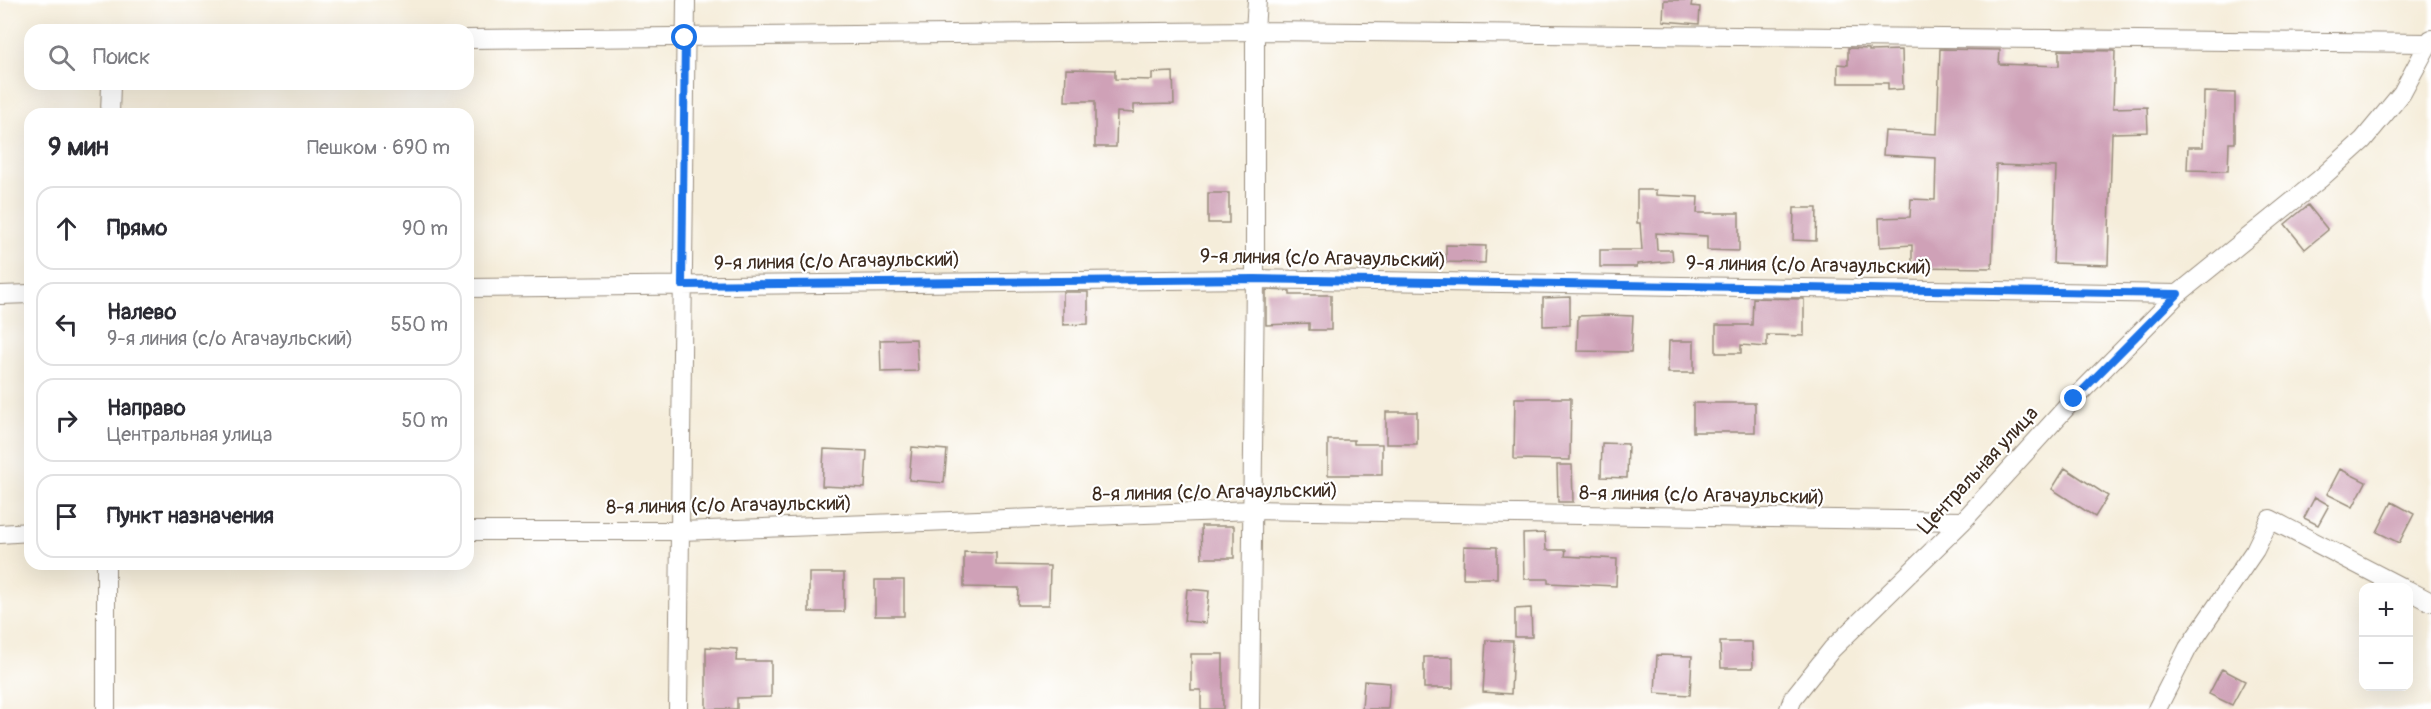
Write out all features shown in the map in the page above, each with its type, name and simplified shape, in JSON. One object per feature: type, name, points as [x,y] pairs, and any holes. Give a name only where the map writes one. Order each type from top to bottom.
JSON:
[{"type":"street","points":[[678,709],[686,0]]},
{"type":"street","points":[[1250,709],[1257,0]]},
{"type":"street","points":[[474,39],[1255,30],[2430,41]]},
{"type":"street","name":"Центральная улица","points":[[1789,709],[1793,698],[1832,649],[1963,521],[2074,399],[2178,294],[2320,179],[2363,140],[2402,93],[2430,41]]},
{"type":"street","points":[[110,108],[111,90]]},
{"type":"street","name":"9-я линия (с/о Агачаульский)","points":[[474,288],[1255,279],[2178,294]]},
{"type":"street","points":[[0,295],[24,294]]},
{"type":"street","name":"8-я линия (с/о Агачаульский)","points":[[474,531],[680,531],[1253,510],[1963,521]]},
{"type":"street","points":[[2157,709],[2188,648],[2255,550],[2270,519],[2393,583]]},
{"type":"street","points":[[0,534],[24,532]]},
{"type":"street","points":[[106,570],[106,709]]},
{"type":"street","points":[[2413,592],[2431,602]]},
{"type":"building","points":[[1664,0],[1692,0],[1691,6],[1700,7],[1699,24],[1663,21]]},
{"type":"building","points":[[1848,48],[1869,49],[1869,51],[1902,50],[1903,89],[1888,90],[1888,83],[1838,83],[1838,64],[1848,65]]},
{"type":"building","points":[[1940,49],[2000,50],[1999,64],[2059,66],[2059,50],[2115,51],[2113,108],[2147,107],[2148,132],[2112,133],[2108,265],[2053,263],[2056,167],[1996,165],[1992,268],[1912,267],[1912,245],[1880,247],[1879,218],[1910,217],[1911,199],[1935,200],[1936,158],[1883,155],[1885,131],[1937,134]]},
{"type":"building","points":[[1066,69],[1115,70],[1115,79],[1152,80],[1152,73],[1173,72],[1174,104],[1134,105],[1134,113],[1117,112],[1116,147],[1095,147],[1095,101],[1065,101]]},
{"type":"building","points":[[2204,92],[2235,93],[2235,143],[2229,143],[2228,171],[2187,170],[2188,147],[2203,147]]},
{"type":"building","points":[[1637,190],[1656,190],[1656,195],[1698,197],[1697,213],[1739,213],[1739,251],[1707,250],[1707,236],[1656,233],[1657,250],[1672,250],[1673,261],[1637,264],[1637,267],[1600,267],[1600,250],[1642,250],[1640,223],[1637,223]]},
{"type":"building","points":[[1208,193],[1229,193],[1229,223],[1208,223]]},
{"type":"building","points":[[2308,205],[2328,230],[2305,249],[2285,224]]},
{"type":"building","points":[[1794,208],[1817,208],[1816,241],[1793,240]]},
{"type":"building","points":[[1446,245],[1486,246],[1485,263],[1446,262]]},
{"type":"building","points":[[1266,290],[1290,291],[1290,295],[1331,295],[1331,330],[1309,330],[1309,323],[1266,325]]},
{"type":"building","points":[[1063,292],[1088,292],[1088,324],[1063,325]]},
{"type":"building","points":[[1570,297],[1570,325],[1543,326],[1543,298]]},
{"type":"building","points":[[1753,298],[1804,299],[1804,336],[1767,335],[1767,347],[1741,345],[1741,353],[1716,353],[1716,325],[1752,325]]},
{"type":"building","points":[[1578,316],[1633,316],[1631,352],[1577,351]]},
{"type":"building","points":[[916,339],[918,371],[881,372],[880,340]]},
{"type":"building","points":[[1669,341],[1694,341],[1694,373],[1668,373]]},
{"type":"building","points":[[1515,398],[1571,398],[1570,460],[1514,459]]},
{"type":"building","points":[[1693,403],[1755,403],[1755,432],[1693,432]]},
{"type":"building","points":[[1386,412],[1417,412],[1417,444],[1386,444]]},
{"type":"building","points":[[1328,440],[1354,440],[1354,444],[1382,444],[1382,475],[1328,475]]},
{"type":"building","points":[[1602,443],[1628,444],[1627,478],[1601,477]]},
{"type":"building","points":[[912,447],[947,450],[944,483],[909,480]]},
{"type":"building","points":[[824,449],[867,451],[865,488],[822,486]]},
{"type":"building","points":[[1557,465],[1572,465],[1573,502],[1558,502]]},
{"type":"building","points":[[2065,468],[2108,496],[2095,517],[2052,489]]},
{"type":"building","points":[[2340,469],[2366,482],[2353,507],[2327,494]]},
{"type":"building","points":[[2315,497],[2329,505],[2318,525],[2304,518]]},
{"type":"building","points":[[2392,502],[2414,514],[2399,543],[2377,532]]},
{"type":"building","points":[[1201,526],[1234,526],[1234,558],[1202,558]]},
{"type":"building","points":[[1545,533],[1546,550],[1566,550],[1565,556],[1617,559],[1616,586],[1548,583],[1548,579],[1524,579],[1523,534]]},
{"type":"building","points":[[1464,546],[1497,547],[1497,578],[1463,578]]},
{"type":"building","points":[[964,552],[996,553],[996,565],[1050,566],[1049,605],[1018,605],[1019,588],[964,587]]},
{"type":"building","points":[[809,573],[844,573],[844,612],[809,612]]},
{"type":"building","points":[[875,580],[904,580],[904,616],[875,616]]},
{"type":"building","points":[[1187,589],[1209,591],[1206,623],[1184,621]]},
{"type":"building","points":[[1531,608],[1532,637],[1515,637],[1515,609]]},
{"type":"building","points":[[1486,640],[1513,641],[1511,694],[1483,692]]},
{"type":"building","points":[[1720,642],[1752,642],[1753,668],[1721,668]]},
{"type":"building","points":[[706,647],[737,649],[736,661],[771,661],[771,697],[737,698],[737,709],[706,709]]},
{"type":"building","points":[[1191,654],[1223,654],[1223,709],[1201,709],[1201,690],[1191,690]]},
{"type":"building","points":[[1657,655],[1692,656],[1690,695],[1655,693]]},
{"type":"building","points":[[1424,657],[1453,657],[1453,688],[1424,688]]},
{"type":"building","points":[[2222,669],[2245,681],[2232,705],[2209,694]]},
{"type":"building","points":[[1364,681],[1390,683],[1388,709],[1362,709]]},
{"type":"route","points":[[685,38],[682,285],[1255,279],[2178,294],[2074,399]]}]
